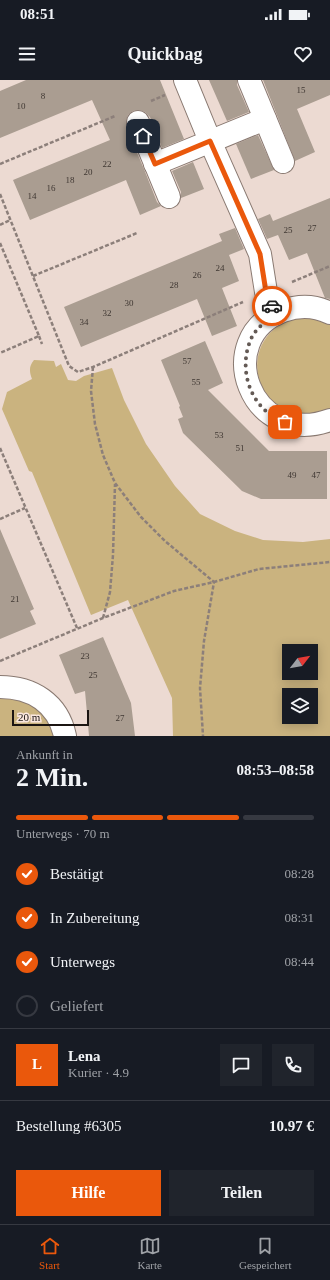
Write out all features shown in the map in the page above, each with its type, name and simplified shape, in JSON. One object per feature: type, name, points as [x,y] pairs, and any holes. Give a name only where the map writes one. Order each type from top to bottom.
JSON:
[{"type":"street","points":[[249,80],[283,162]]},
{"type":"street","points":[[187,83],[210,141],[260,254],[266,292],[276,314]]},
{"type":"street","points":[[155,164],[265,119]]},
{"type":"street","points":[[138,122],[169,198]]},
{"type":"street","points":[[330,312],[306,306],[290,308],[276,314],[263,322],[254,334],[247,348],[245,363],[246,378],[251,393],[260,406],[272,415],[285,422],[300,425],[315,425],[330,420]]},
{"type":"street","points":[[0,687],[13,687],[29,691],[44,700],[56,712],[63,727],[65,736]]},
{"type":"path","points":[[150,101],[187,83]]},
{"type":"path","points":[[0,164],[115,115]]},
{"type":"path","points":[[0,194],[70,366],[78,372],[93,367],[330,266]]},
{"type":"path","points":[[0,224],[10,220]]},
{"type":"path","points":[[33,276],[137,233]]},
{"type":"path","points":[[0,243],[42,344]]},
{"type":"path","points":[[0,353],[39,336]]},
{"type":"path","points":[[93,367],[92,390],[95,424],[103,454],[115,483],[141,517],[165,541],[214,582]]},
{"type":"path","points":[[0,448],[77,628]]},
{"type":"path","points":[[103,618],[110,592],[113,555],[115,483]]},
{"type":"path","points":[[0,519],[25,508]]},
{"type":"path","points":[[0,660],[77,628],[174,591],[214,582],[259,569],[330,562]]},
{"type":"path","points":[[203,736],[200,688],[204,641],[214,582]]},
{"type":"shaded area","points":[[304,317],[320,320],[330,325],[330,409],[316,414],[300,415],[285,411],[273,402],[264,391],[259,377],[257,363],[261,348],[269,334],[286,321]]},
{"type":"shaded area","points":[[34,360],[54,361],[56,367],[61,364],[68,380],[76,381],[84,376],[112,368],[124,400],[146,444],[175,486],[200,514],[235,531],[263,540],[303,542],[330,539],[330,736],[173,736],[172,698],[128,600],[91,615],[32,472],[29,471],[2,409],[7,392],[32,379],[30,374],[31,364]]},
{"type":"shaded area","points":[[0,696],[23,700],[35,705],[46,717],[54,736],[0,736]]},
{"type":"building","points":[[26,80],[160,80],[184,139],[162,148],[150,117],[145,112],[139,110],[133,111],[128,115],[126,127],[157,202],[161,206],[140,215],[126,180],[30,220],[13,180],[110,140],[92,100],[0,138],[0,91]]},
{"type":"building","points":[[209,80],[237,80],[237,85],[249,112],[227,121]]},
{"type":"building","points":[[263,80],[330,80],[330,95],[297,109],[315,152],[295,161]]},
{"type":"building","points":[[258,135],[274,170],[251,179],[236,144]]},
{"type":"building","points":[[193,162],[204,189],[181,198],[181,192],[172,171]]},
{"type":"building","points":[[330,198],[330,299],[325,298],[307,253],[289,260],[278,235],[267,239],[258,219],[270,214],[273,221]]},
{"type":"building","points":[[235,228],[244,249],[229,255],[239,281],[222,288],[237,326],[212,336],[197,299],[81,347],[64,307],[222,241],[219,234]]},
{"type":"building","points":[[205,341],[223,383],[208,390],[269,451],[327,451],[327,499],[261,499],[242,491],[183,433],[178,419],[183,417],[179,407],[180,406],[161,360]]},
{"type":"building","points":[[0,529],[34,609],[30,611],[36,624],[0,639]]},
{"type":"building","points":[[103,637],[131,703],[135,736],[89,736],[85,691],[75,694],[59,655]]},
{"type":"way so far","points":[[272,306],[276,314],[263,322],[254,334],[247,348],[245,363],[246,378],[251,393],[260,406],[285,422]]},
{"type":"route","points":[[143,136],[155,164],[210,141],[260,254],[266,292],[272,306]]}]
